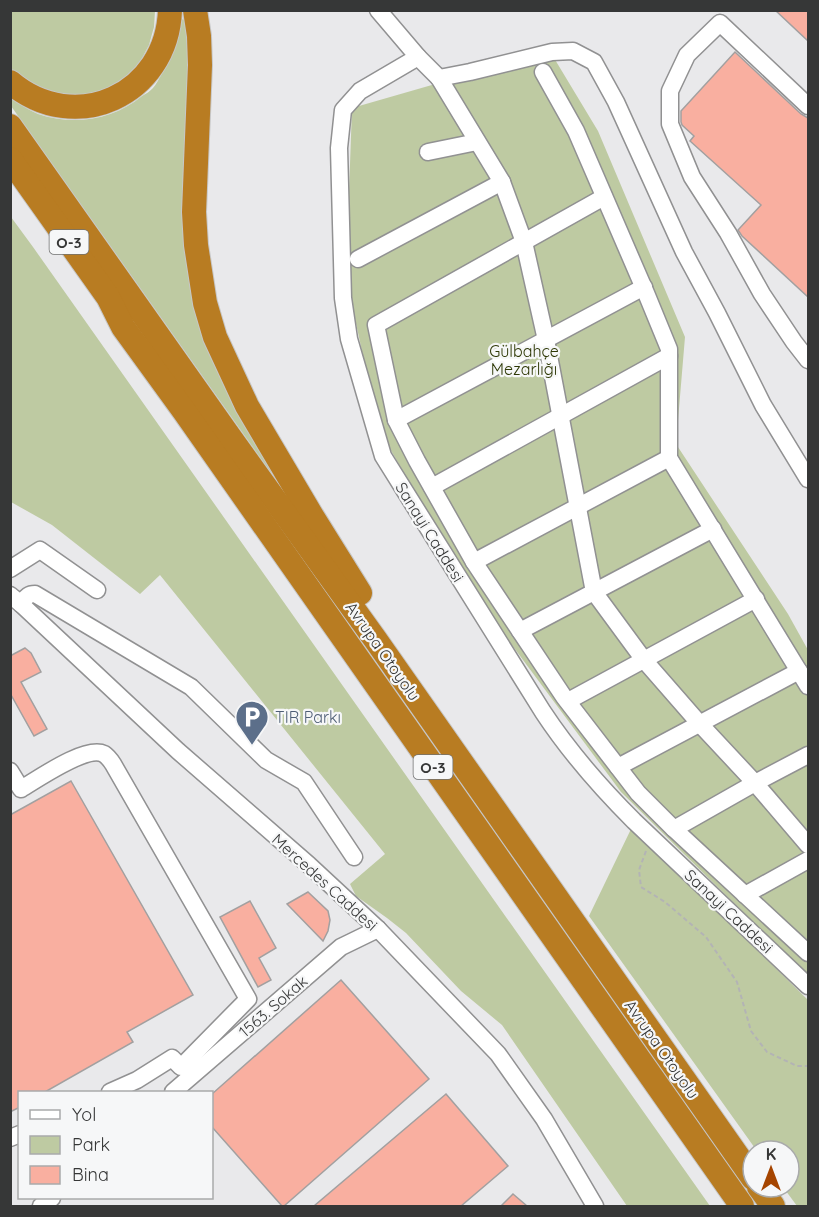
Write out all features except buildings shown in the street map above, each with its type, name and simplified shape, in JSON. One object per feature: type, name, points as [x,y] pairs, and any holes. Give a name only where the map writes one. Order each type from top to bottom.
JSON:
[{"type":"highway","points":[[10,82],[32,97],[50,104],[80,107],[110,101],[138,83],[156,62],[165,44],[170,10]]},
{"type":"highway","points":[[195,10],[200,65],[195,184],[196,245],[205,303],[215,337],[247,406],[339,560],[410,668],[430,704],[445,740]]},
{"type":"highway","name":"Avrupa Otoyolu","points":[[10,126],[375,639],[741,1161]]},
{"type":"highway","name":"Avrupa Otoyolu","points":[[10,159],[108,297],[123,327],[742,1206]]},
{"type":"highway","points":[[10,184],[82,280],[123,327]]},
{"type":"street","points":[[378,10],[439,78],[502,182],[524,242],[546,340],[594,592],[644,660],[808,845]]},
{"type":"street","points":[[808,106],[715,16],[687,55],[670,91],[670,124],[692,177],[728,233],[762,294],[808,360]]},
{"type":"street","points":[[439,78],[552,52],[573,51],[594,62],[616,102],[684,252],[763,405],[808,479]]},
{"type":"street","name":"Sanayi Caddesi","points":[[418,57],[360,91],[343,110],[339,148],[343,298],[349,339],[383,456],[561,740],[607,795],[808,986]]},
{"type":"street","points":[[543,72],[576,131],[669,349],[669,458],[808,686]]},
{"type":"street","points":[[428,152],[477,142]]},
{"type":"street","points":[[358,259],[502,182]]},
{"type":"street","points":[[604,197],[376,325],[396,420],[474,562],[568,701],[638,793],[808,953]]},
{"type":"street","points":[[396,420],[644,287]]},
{"type":"street","points":[[432,487],[669,356]]},
{"type":"street","points":[[474,562],[669,458]]},
{"type":"street","points":[[520,631],[713,529]]},
{"type":"street","points":[[10,569],[40,550],[97,590]]},
{"type":"street","points":[[16,600],[35,594],[191,687],[266,760],[304,782],[354,857]]},
{"type":"street","points":[[568,701],[756,599]]},
{"type":"street","name":"Mercedes Caddesi","points":[[16,600],[178,751],[378,929],[498,1054],[544,1119],[595,1206]]},
{"type":"street","points":[[618,767],[799,671]]},
{"type":"street","points":[[10,771],[16,792],[73,758],[94,752],[104,754],[113,764],[248,999],[181,1067],[172,1058],[137,1080],[112,1091]]},
{"type":"street","points":[[674,829],[808,755]]},
{"type":"street","points":[[746,895],[808,860]]},
{"type":"street","name":"1563. Sokak","points":[[174,1091],[341,947],[378,929]]},
{"type":"path","points":[[651,837],[639,870],[641,887],[664,902],[705,937],[737,982],[752,1031],[767,1052],[797,1066],[808,1066]]},
{"type":"green space","points":[[10,11],[155,11],[149,45],[139,64],[124,79],[103,92],[77,97],[54,96],[11,70]]},
{"type":"green space","points":[[180,19],[187,20],[215,361],[230,398],[273,471],[271,473],[11,106],[10,97],[38,114],[65,120],[93,118],[119,111],[148,92],[158,81],[166,64]]},
{"type":"green space","name":"Gülbahçe Mezarlığı","points":[[526,58],[554,58],[598,131],[685,337],[676,444],[788,614],[808,650],[808,976],[621,792],[477,598],[379,430],[346,277],[352,108]]},
{"type":"green space","points":[[11,217],[710,1206],[627,1206],[502,1025],[461,991],[406,933],[356,896],[350,884],[385,854],[160,575],[140,594],[52,525],[11,502]]},
{"type":"green space","points":[[632,827],[808,1000],[808,1206],[797,1206],[792,1199],[801,1199],[801,1139],[748,1139],[589,916]]},
{"type":"place","name":"TIR Parkı","points":[[252,746]]}]
